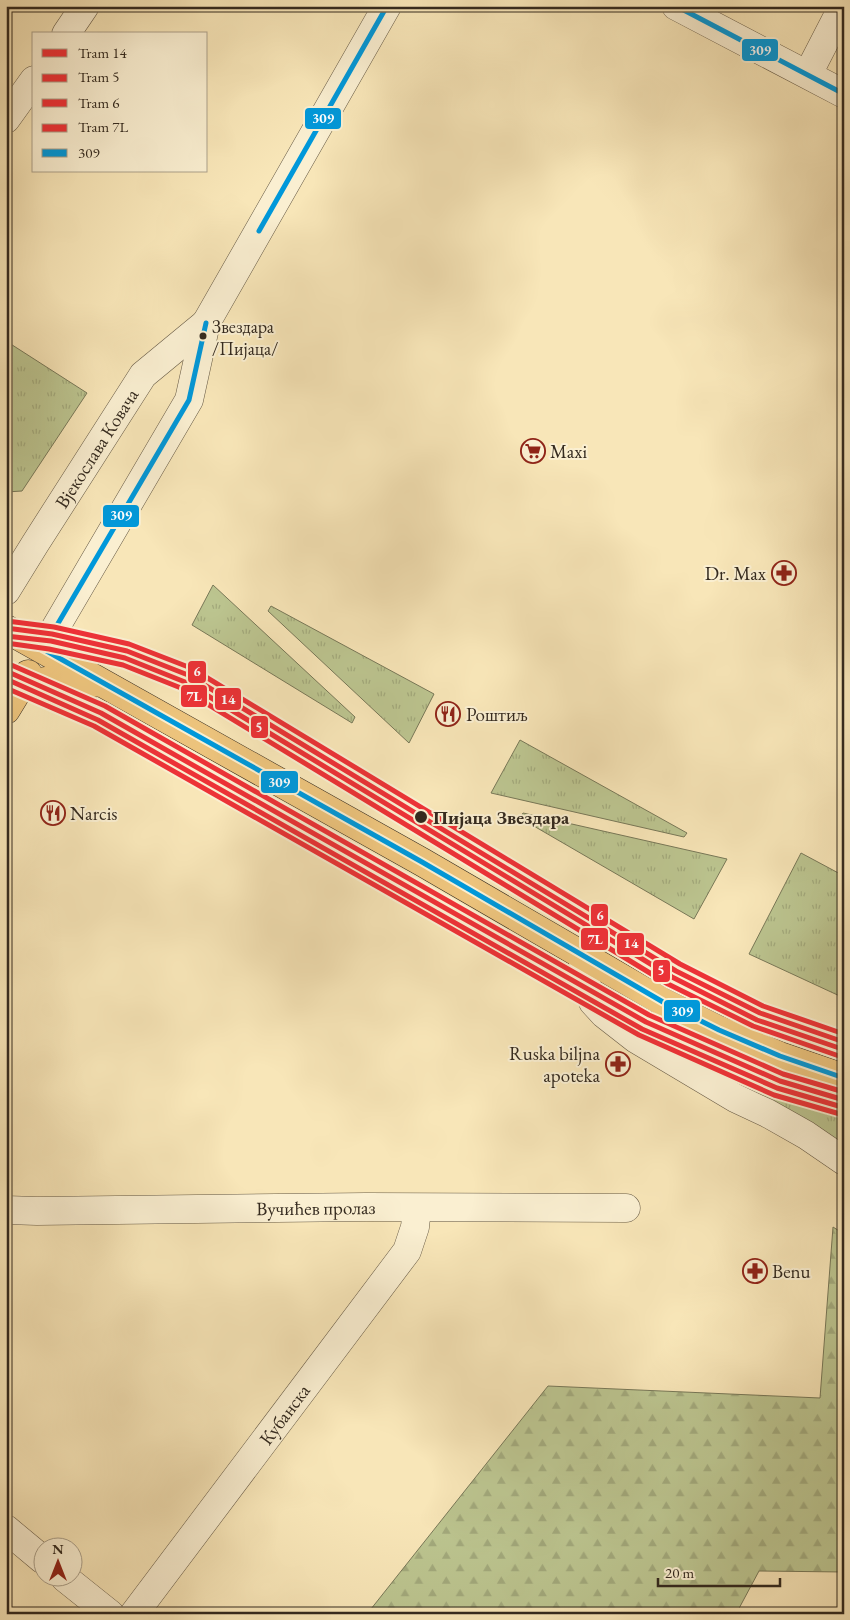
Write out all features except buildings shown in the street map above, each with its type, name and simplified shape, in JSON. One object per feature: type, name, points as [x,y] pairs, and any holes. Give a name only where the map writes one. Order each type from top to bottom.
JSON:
[{"type":"main road","points":[[6,629],[422,862],[663,1002],[719,1030],[780,1056],[844,1078]]},
{"type":"main road","name":"Вјекослава Ковача","points":[[6,710],[15,685],[43,649]]},
{"type":"main road","points":[[15,685],[61,679],[81,680],[113,688]]},
{"type":"street","points":[[67,32],[85,6]]},
{"type":"street","name":"Вјекослава Ковача","points":[[43,649],[189,400],[206,323],[387,6]]},
{"type":"street","points":[[676,6],[844,94]]},
{"type":"street","points":[[808,74],[843,6]]},
{"type":"street","points":[[6,119],[32,83]]},
{"type":"street","name":"Вјекослава Ковача","points":[[6,591],[143,375],[206,323]]},
{"type":"street","points":[[582,956],[586,988],[593,1002],[604,1014],[636,1038],[735,1098],[806,1135],[844,1161]]},
{"type":"street","name":"Кубанска","points":[[134,1614],[407,1251],[415,1227],[417,1208]]},
{"type":"street","name":"Вучићев пролаз","points":[[6,1210],[626,1208]]},
{"type":"street","points":[[6,1529],[32,1551]]},
{"type":"street","points":[[78,1588],[110,1614]]},
{"type":"green space","points":[[6,341],[87,393],[22,491],[6,492]]},
{"type":"green space","points":[[213,585],[355,717],[352,723],[192,625]]},
{"type":"green space","points":[[271,606],[434,694],[409,743],[268,611]]},
{"type":"green space","points":[[520,740],[687,833],[684,837],[491,793]]},
{"type":"green space","points":[[523,813],[727,859],[694,919],[520,818]]},
{"type":"green space","points":[[801,853],[844,876],[844,998],[749,954]]},
{"type":"green space","points":[[708,1068],[807,1108],[844,1119],[844,1151]]},
{"type":"green space","points":[[833,1227],[844,1234],[844,1572],[759,1571],[736,1614],[367,1614],[548,1386],[820,1398]]},
{"type":"tram line","name":"6","points":[[7,621],[54,627],[129,644],[191,668],[680,964],[763,1006],[844,1034]]},
{"type":"tram line","name":"14","points":[[6,628],[52,634],[127,651],[188,675],[676,971],[760,1013],[844,1042]]},
{"type":"tram line","name":"5","points":[[6,636],[51,641],[125,658],[185,682],[672,977],[757,1020],[842,1049]]},
{"type":"tram line","name":"7L","points":[[6,643],[49,649],[123,665],[181,688],[668,984],[753,1026],[839,1056]]},
{"type":"tram line","name":"6","points":[[9,664],[105,706],[649,1015],[783,1074],[844,1092]]},
{"type":"tram line","name":"14","points":[[6,671],[101,713],[646,1022],[780,1081],[844,1100]]},
{"type":"tram line","name":"5","points":[[6,679],[98,720],[642,1029],[777,1088],[842,1107]]},
{"type":"tram line","name":"7L","points":[[6,688],[94,726],[639,1035],[774,1095],[840,1114]]},
{"type":"transit line","name":"309","points":[[259,231],[387,6]]},
{"type":"transit line","name":"309","points":[[676,6],[844,94]]},
{"type":"transit line","name":"309","points":[[206,323],[189,400],[43,649],[422,862],[663,1002],[719,1030],[780,1056],[844,1078]]},
{"type":"place","name":"Звездара /Пијаца/","points":[[203,336]]},
{"type":"place","name":"Maxi","points":[[533,451]]},
{"type":"place","name":"Dr. Max","points":[[784,573]]},
{"type":"place","name":"Роштиљ","points":[[448,714]]},
{"type":"place","name":"Narcis","points":[[53,813]]},
{"type":"place","name":"Пијаца Звездара","points":[[421,817]]},
{"type":"place","name":"Ruska biljna apoteka","points":[[618,1064]]},
{"type":"place","name":"Benu","points":[[755,1271]]}]
